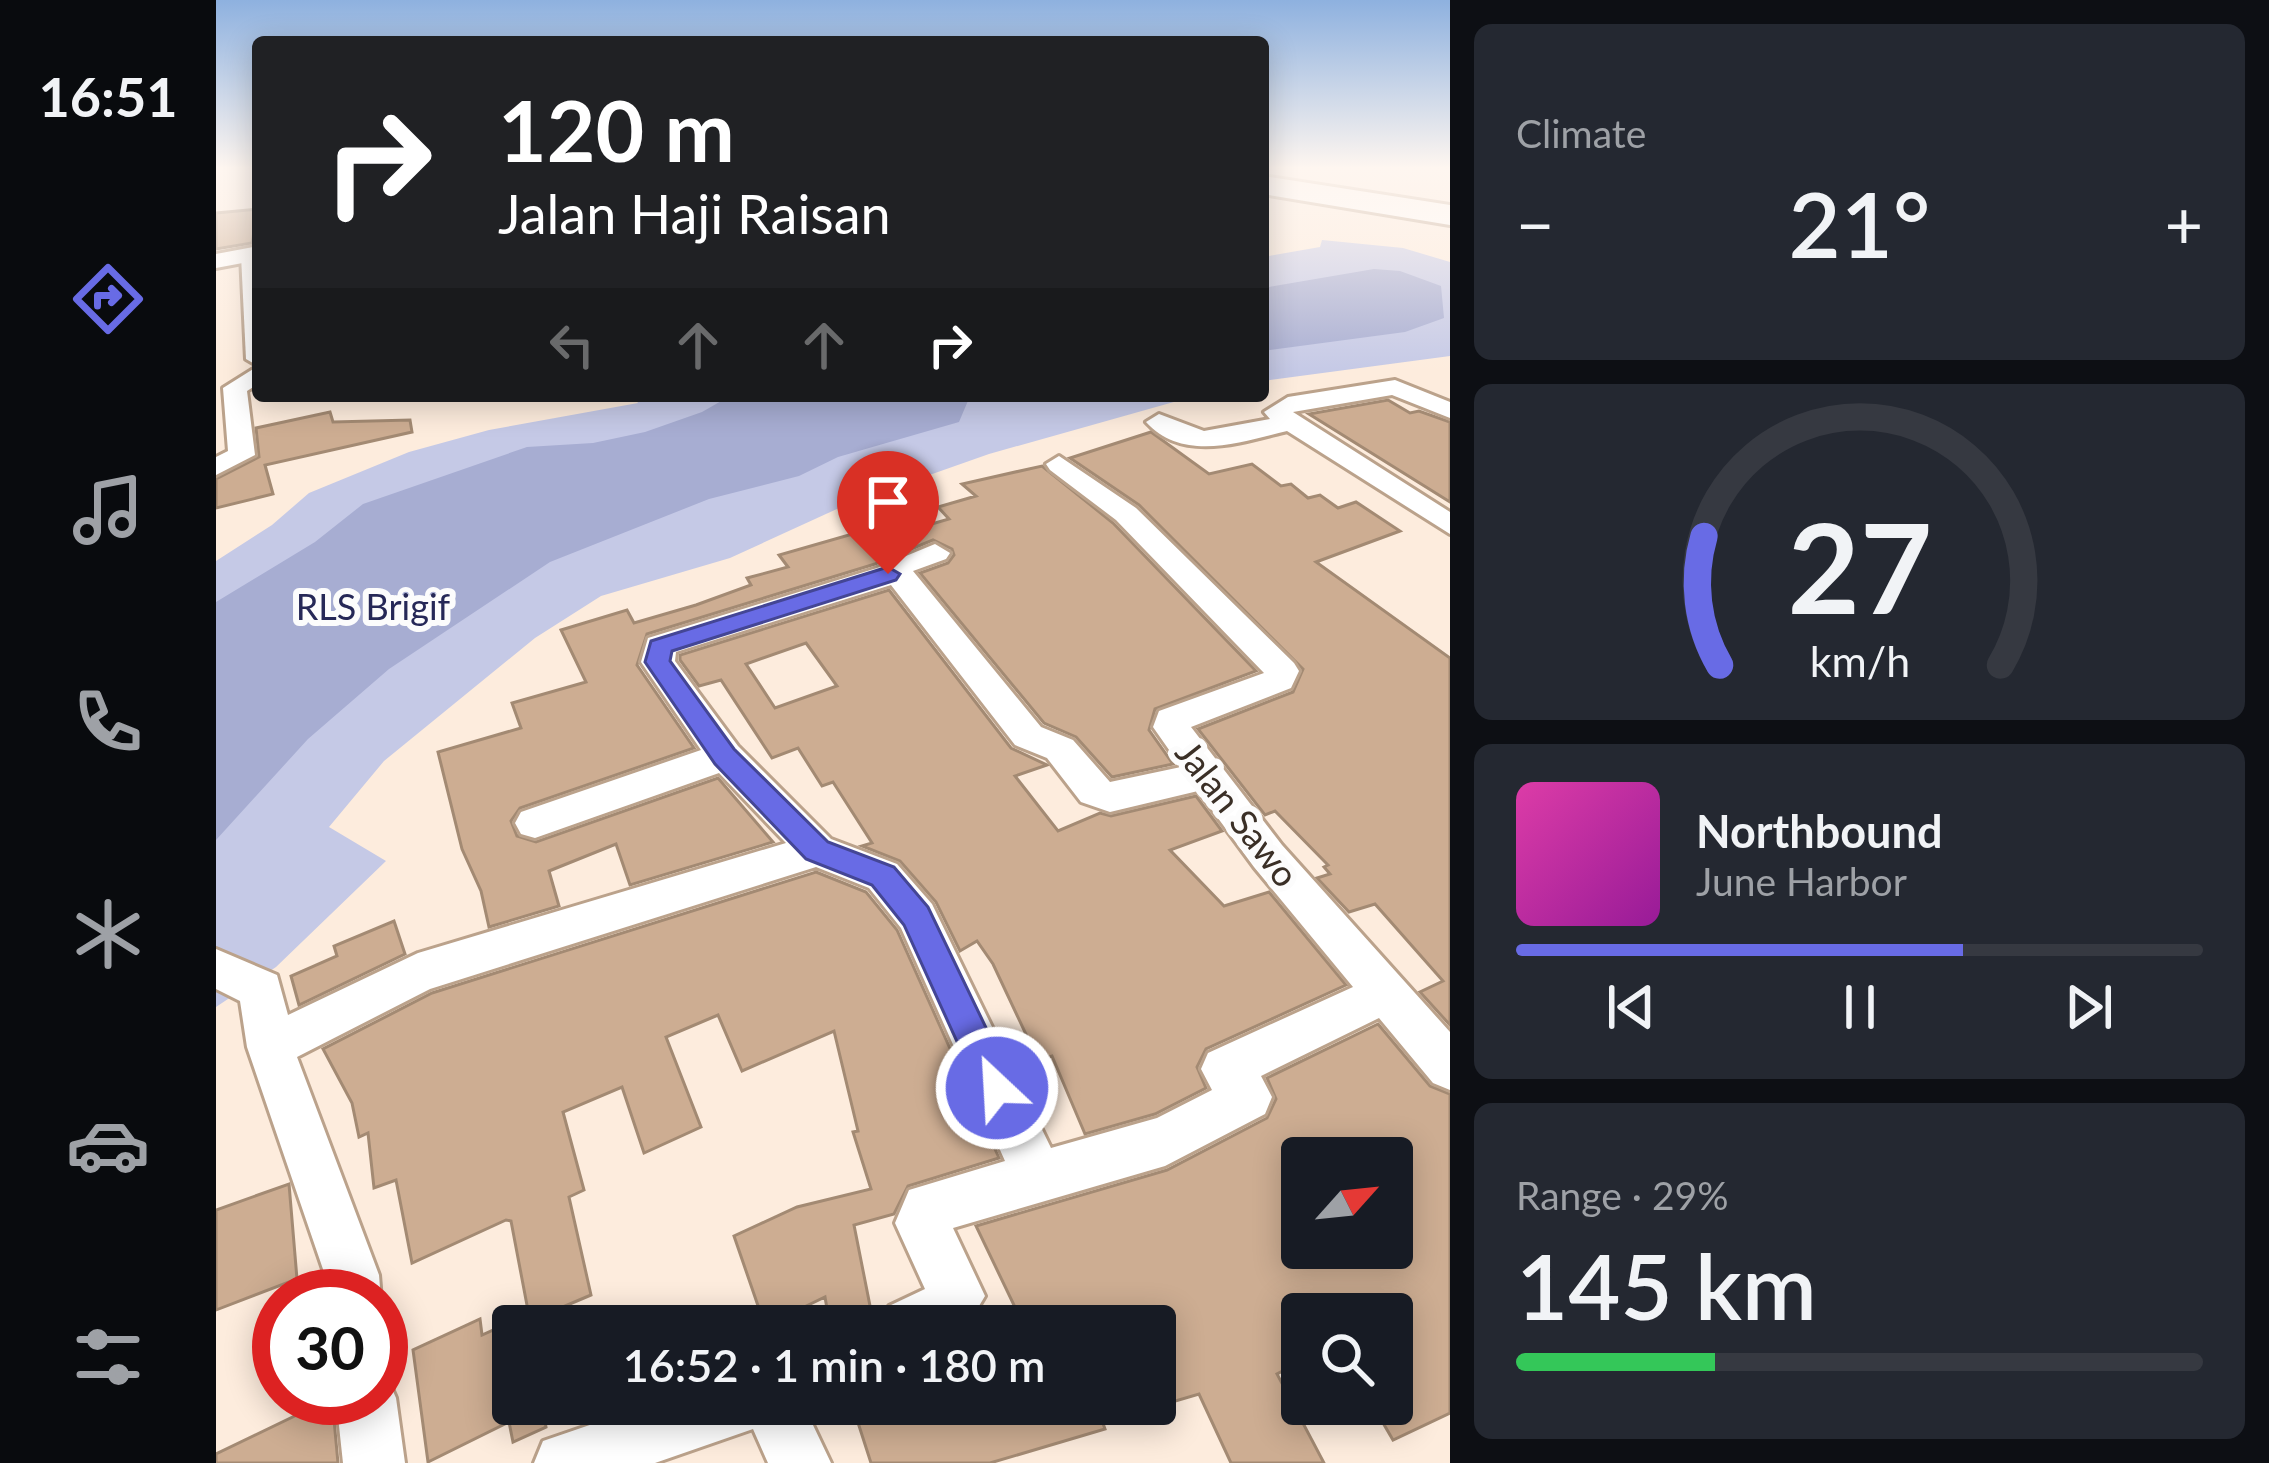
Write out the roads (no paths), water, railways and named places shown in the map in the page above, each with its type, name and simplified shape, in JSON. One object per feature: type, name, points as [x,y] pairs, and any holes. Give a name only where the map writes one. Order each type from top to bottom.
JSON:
[{"type":"street","points":[[216,261],[252,255]]},
{"type":"street","points":[[216,467],[242,455],[225,389],[252,376]]},
{"type":"street","points":[[1450,411],[1403,390],[1380,387],[1288,404],[1276,412],[1450,525]]},
{"type":"street","points":[[1159,422],[1174,434],[1194,440],[1287,423]]},
{"type":"street","name":"Jalan Sawo","points":[[1059,464],[1126,514],[1282,670],[1279,680],[1171,723],[1268,856],[1450,1067]]},
{"type":"street","points":[[888,574],[934,554]]},
{"type":"street","points":[[1037,1174],[916,916],[883,876],[817,850],[724,756],[658,662],[660,646],[888,574],[902,578],[1028,736],[1060,749],[1094,793],[1110,797],[1207,775]]},
{"type":"street","points":[[535,823],[724,756]]},
{"type":"street","points":[[270,1047],[418,973],[817,850]]},
{"type":"street","points":[[217,968],[261,989],[270,1047],[350,1269]]},
{"type":"street","points":[[948,1305],[957,1296],[922,1223],[924,1213],[1037,1174],[1165,1141],[1248,1097],[1225,1069],[1386,993]]},
{"type":"street","points":[[369,1425],[374,1463]]},
{"type":"street","points":[[565,1463],[678,1425]]},
{"type":"street","points":[[782,1425],[800,1463]]},
{"type":"park label","name":"RLS Brigif","points":[[373,606]]}]
